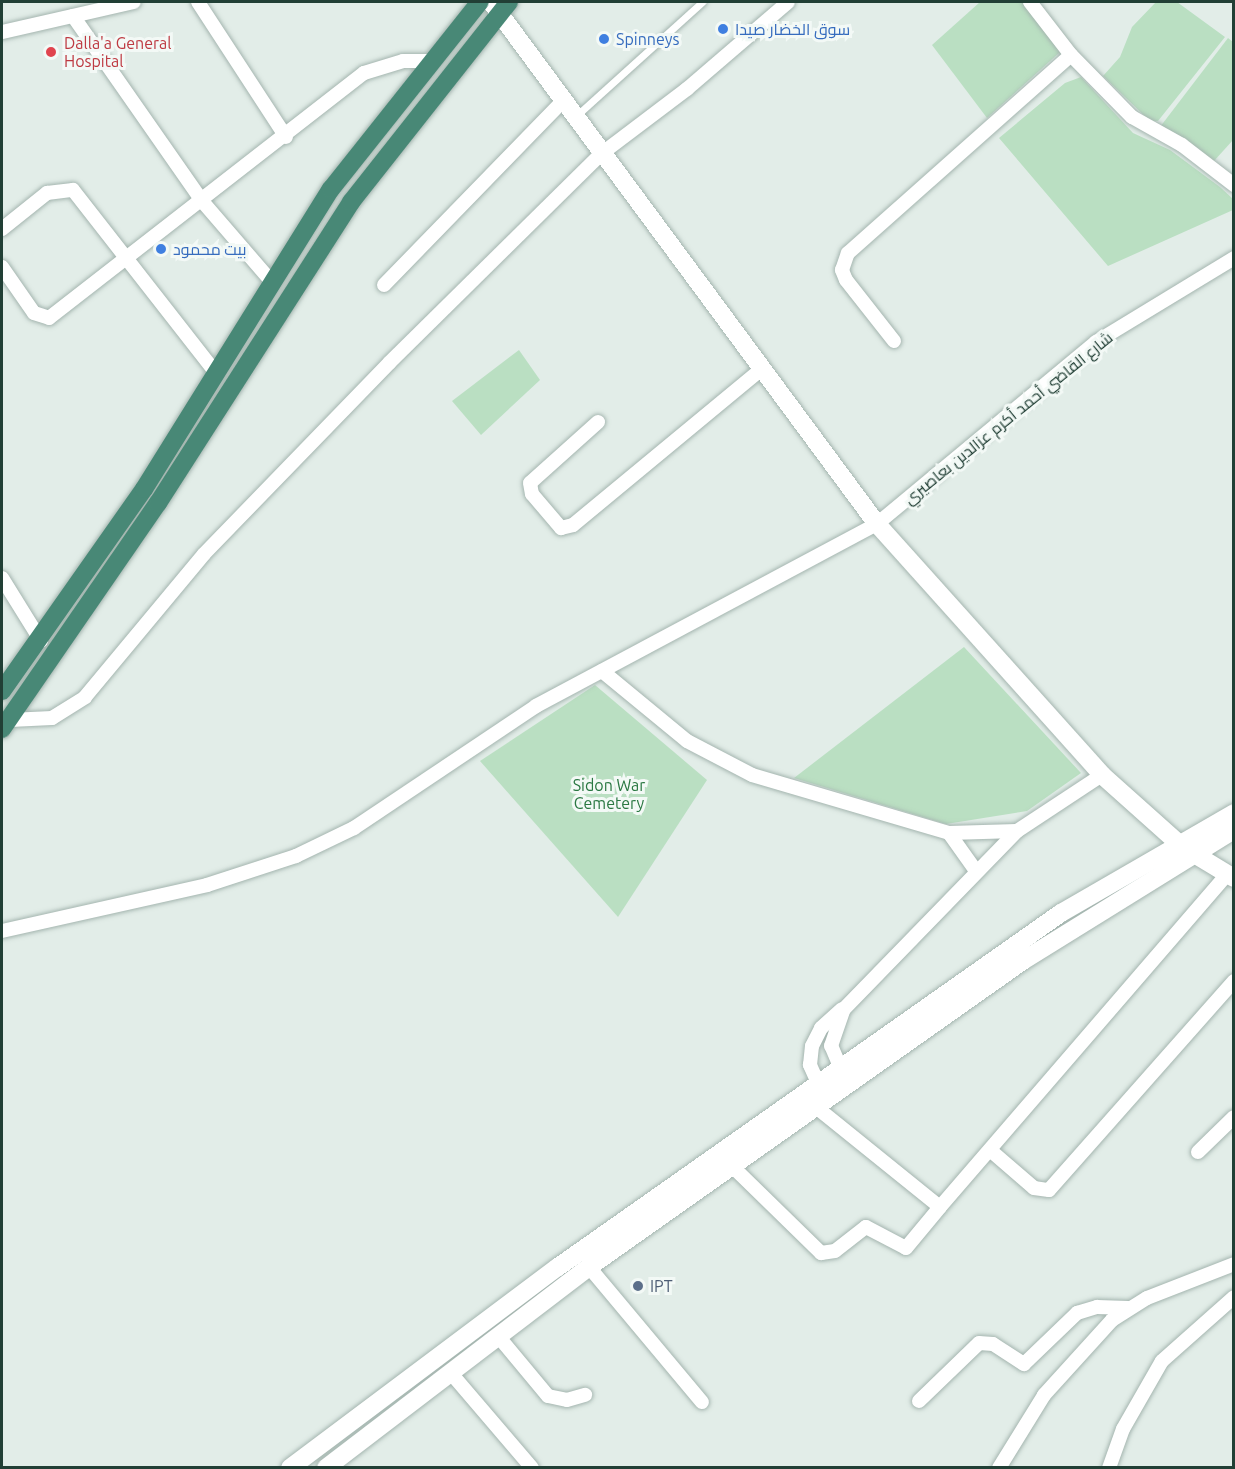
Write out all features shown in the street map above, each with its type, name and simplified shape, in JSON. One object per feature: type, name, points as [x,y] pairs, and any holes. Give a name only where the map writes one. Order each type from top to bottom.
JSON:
[{"type":"highway","points":[[2,691],[41,641],[331,189],[480,2]]},
{"type":"highway","points":[[6,724],[158,503],[351,202],[500,5]]},
{"type":"main road","points":[[500,5],[562,102],[759,371],[877,525],[1102,775],[1184,847],[1230,876]]},
{"type":"main road","points":[[290,1467],[554,1270],[816,1084],[844,1076],[1024,960],[1233,813]]},
{"type":"main road","points":[[1184,847],[1233,830]]},
{"type":"main road","points":[[326,1467],[589,1267],[734,1168],[822,1103],[844,1076]]},
{"type":"main road","points":[[554,1270],[565,1286]]},
{"type":"main road","points":[[344,1427],[356,1444]]},
{"type":"street","points":[[2,32],[134,2]]},
{"type":"street","points":[[198,2],[286,137]]},
{"type":"street","points":[[6,724],[52,718],[85,698],[204,554],[602,154],[687,89],[788,2]]},
{"type":"street","points":[[1030,2],[1071,55],[1131,117],[1182,145],[1233,185]]},
{"type":"street","points":[[73,16],[202,201],[271,281]]},
{"type":"street","points":[[894,341],[846,280],[842,270],[848,253],[1071,55]]},
{"type":"street","points":[[2,267],[34,314],[45,318],[286,137],[372,68],[433,61]]},
{"type":"street","points":[[384,285],[562,102]]},
{"type":"street","points":[[2,230],[47,193],[65,188],[82,196],[124,260],[215,372]]},
{"type":"street","name":"شارع القاضي أحمد أكرم عزالدين بعاصيري","points":[[2,931],[198,887],[296,856],[372,818],[509,723],[877,525],[1096,342],[1233,258]]},
{"type":"street","points":[[598,422],[530,483],[532,495],[561,528],[573,525],[759,371]]},
{"type":"street","points":[[2,578],[41,641]]},
{"type":"street","points":[[602,671],[687,741],[728,766],[949,833],[1017,831]]},
{"type":"street","points":[[940,1207],[822,1103],[816,1084],[812,1046],[820,1028],[844,1008],[975,871],[1017,831],[1102,775]]},
{"type":"street","points":[[949,833],[975,871]]},
{"type":"street","points":[[734,1168],[821,1253],[835,1251],[866,1227],[906,1248],[1230,876]]},
{"type":"street","points":[[990,1150],[1034,1188],[1048,1190],[1233,981]]},
{"type":"street","points":[[844,1008],[831,1046],[844,1076]]},
{"type":"street","points":[[1198,1152],[1233,1117]]},
{"type":"street","points":[[999,1467],[1044,1395],[1128,1308],[1233,1264]]},
{"type":"street","points":[[589,1267],[702,1402]]},
{"type":"street","points":[[1109,1467],[1162,1361],[1233,1297]]},
{"type":"street","points":[[919,1401],[980,1343],[993,1344],[1024,1364],[1077,1313],[1097,1306],[1128,1308]]},
{"type":"street","points":[[498,1336],[548,1396],[567,1400],[585,1395]]},
{"type":"street","points":[[450,1372],[531,1467]]},
{"type":"lane","points":[[574,117],[702,2]]},
{"type":"green space","points":[[980,2],[1022,2],[1060,52],[987,118],[932,45]]},
{"type":"green space","points":[[1156,2],[1177,2],[1225,37],[1158,121],[1150,121],[1103,76],[1120,57],[1132,27]]},
{"type":"green space","points":[[1228,38],[1233,42],[1233,140],[1214,161],[1160,127]]},
{"type":"green space","points":[[1081,77],[1133,133],[1170,150],[1220,187],[1233,199],[1233,210],[1108,266],[999,138],[1065,83]]},
{"type":"green space","points":[[519,350],[540,380],[481,435],[452,401]]},
{"type":"green space","points":[[964,647],[1081,773],[1027,811],[946,824],[794,778]]},
{"type":"green space","name":"Sidon War Cemetery","points":[[595,685],[707,780],[618,917],[480,761]]},
{"type":"place","name":"سوق الخضار صيدا","points":[[723,29]]},
{"type":"place","name":"Spinneys","points":[[604,39]]},
{"type":"place","name":"Dalla'a General Hospital","points":[[51,52]]},
{"type":"place","name":"بيت محمود","points":[[161,249]]},
{"type":"place","name":"IPT","points":[[638,1286]]}]
